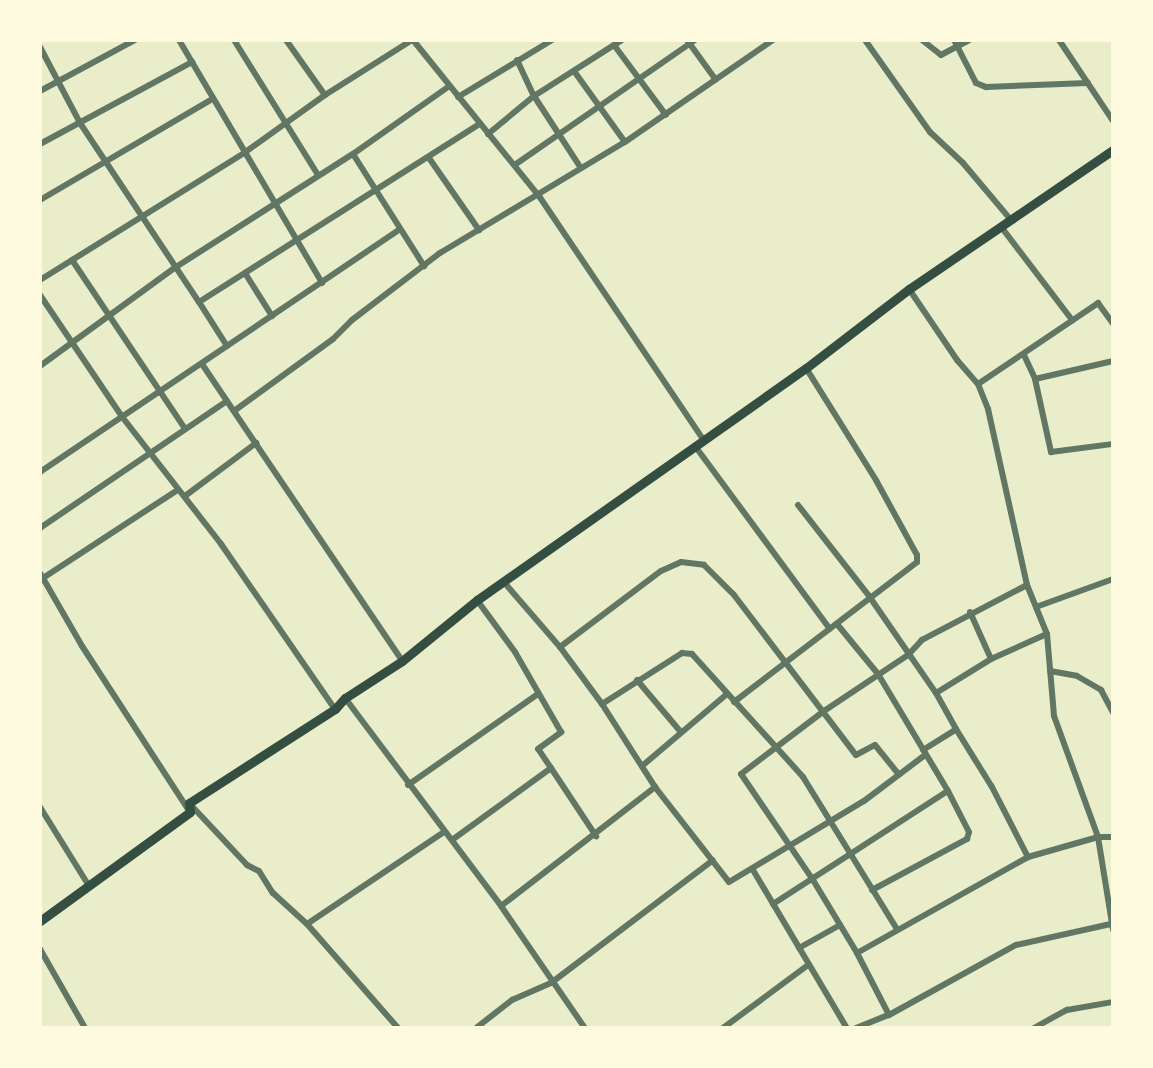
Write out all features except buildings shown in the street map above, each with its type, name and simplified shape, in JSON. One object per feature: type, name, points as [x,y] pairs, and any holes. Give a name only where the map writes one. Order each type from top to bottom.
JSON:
[{"type":"main road","points":[[40,921],[189,808],[402,661],[477,600],[806,368],[909,289],[1113,150]]},
{"type":"street","points":[[40,91],[135,40]]},
{"type":"street","points":[[179,40],[322,283]]},
{"type":"street","points":[[234,40],[318,175]]},
{"type":"street","points":[[286,40],[325,95]]},
{"type":"street","points":[[40,280],[244,153],[325,95],[412,40],[539,196],[698,442],[830,629]]},
{"type":"street","points":[[458,97],[552,40]]},
{"type":"street","points":[[488,134],[534,96],[622,40]]},
{"type":"street","points":[[234,411],[333,339],[352,320],[424,266],[625,142],[773,40]]},
{"type":"street","points":[[865,40],[930,132],[963,163],[1012,221]]},
{"type":"street","points":[[922,40],[941,55],[969,40]]},
{"type":"street","points":[[954,40],[976,83],[986,87],[1088,83]]},
{"type":"street","points":[[1059,40],[1113,121]]},
{"type":"street","points":[[516,164],[691,41],[716,80]]},
{"type":"street","points":[[614,45],[666,115]]},
{"type":"street","points":[[40,47],[80,123],[227,346]]},
{"type":"street","points":[[517,60],[534,96],[581,168]]},
{"type":"street","points":[[41,142],[192,62]]},
{"type":"street","points":[[574,71],[625,142]]},
{"type":"street","points":[[40,366],[176,267],[353,154],[448,87]]},
{"type":"street","points":[[40,200],[212,99]]},
{"type":"street","points":[[199,302],[378,192],[479,124]]},
{"type":"street","points":[[353,154],[424,266]]},
{"type":"street","points":[[429,158],[479,230]]},
{"type":"street","points":[[1002,228],[1072,320]]},
{"type":"street","points":[[40,472],[400,229]]},
{"type":"street","points":[[72,260],[185,429]]},
{"type":"street","points":[[245,273],[272,316]]},
{"type":"street","points":[[856,1028],[889,1015],[1016,945],[1112,927],[1098,837],[1061,743],[1054,716],[1047,634],[1027,585],[988,409],[978,384],[957,360],[909,289]]},
{"type":"street","points":[[40,295],[123,418],[176,491],[185,496],[335,709]]},
{"type":"street","points":[[978,384],[1100,303],[1113,324]]},
{"type":"street","points":[[1024,355],[1035,379],[1050,451],[1113,444]]},
{"type":"street","points":[[1035,379],[1113,361]]},
{"type":"street","points":[[202,364],[402,661]]},
{"type":"street","points":[[734,702],[869,596],[915,565],[917,555],[843,424],[806,368]]},
{"type":"street","points":[[40,528],[227,401]]},
{"type":"street","points":[[185,496],[256,443]]},
{"type":"street","points":[[176,491],[41,576],[82,646],[189,808],[307,924],[398,1028]]},
{"type":"street","points":[[798,505],[869,596],[936,693],[992,787],[1028,857]]},
{"type":"street","points":[[560,647],[661,571],[681,562],[693,563],[714,573],[734,595],[856,755],[875,745],[899,775]]},
{"type":"street","points":[[1036,607],[1113,579]]},
{"type":"street","points":[[503,581],[560,647],[602,704],[655,787],[730,882],[753,870],[788,844],[830,822],[899,775],[956,729]]},
{"type":"street","points":[[889,1015],[857,953],[813,880],[741,774],[824,711],[908,655],[922,640],[970,612],[1027,585]]},
{"type":"street","points":[[477,600],[515,652],[561,730],[538,749],[596,836]]},
{"type":"street","points":[[970,612],[991,659]]},
{"type":"street","points":[[837,624],[878,674],[969,832],[967,839],[872,890]]},
{"type":"street","points":[[936,693],[991,659],[1047,634]]},
{"type":"street","points":[[602,704],[687,652],[803,777],[897,929]]},
{"type":"street","points":[[1050,671],[1077,676],[1101,690],[1113,713]]},
{"type":"street","points":[[637,680],[680,731]]},
{"type":"street","points":[[408,785],[538,694]]},
{"type":"street","points":[[642,766],[727,694]]},
{"type":"street","points":[[345,698],[501,906],[551,983],[585,1028]]},
{"type":"street","points":[[452,840],[551,768]]},
{"type":"street","points":[[501,906],[596,836],[655,787]]},
{"type":"street","points":[[773,904],[948,791]]},
{"type":"street","points":[[40,807],[89,886]]},
{"type":"street","points":[[307,924],[444,832]]},
{"type":"street","points":[[857,953],[1028,857],[1098,837],[1113,837]]},
{"type":"street","points":[[476,1028],[512,1000],[551,983],[713,860]]},
{"type":"street","points":[[753,870],[847,1028]]},
{"type":"street","points":[[799,948],[840,925]]},
{"type":"street","points":[[40,949],[85,1028]]},
{"type":"street","points":[[723,1028],[808,965]]},
{"type":"street","points":[[1034,1028],[1067,1010],[1113,1002]]}]
